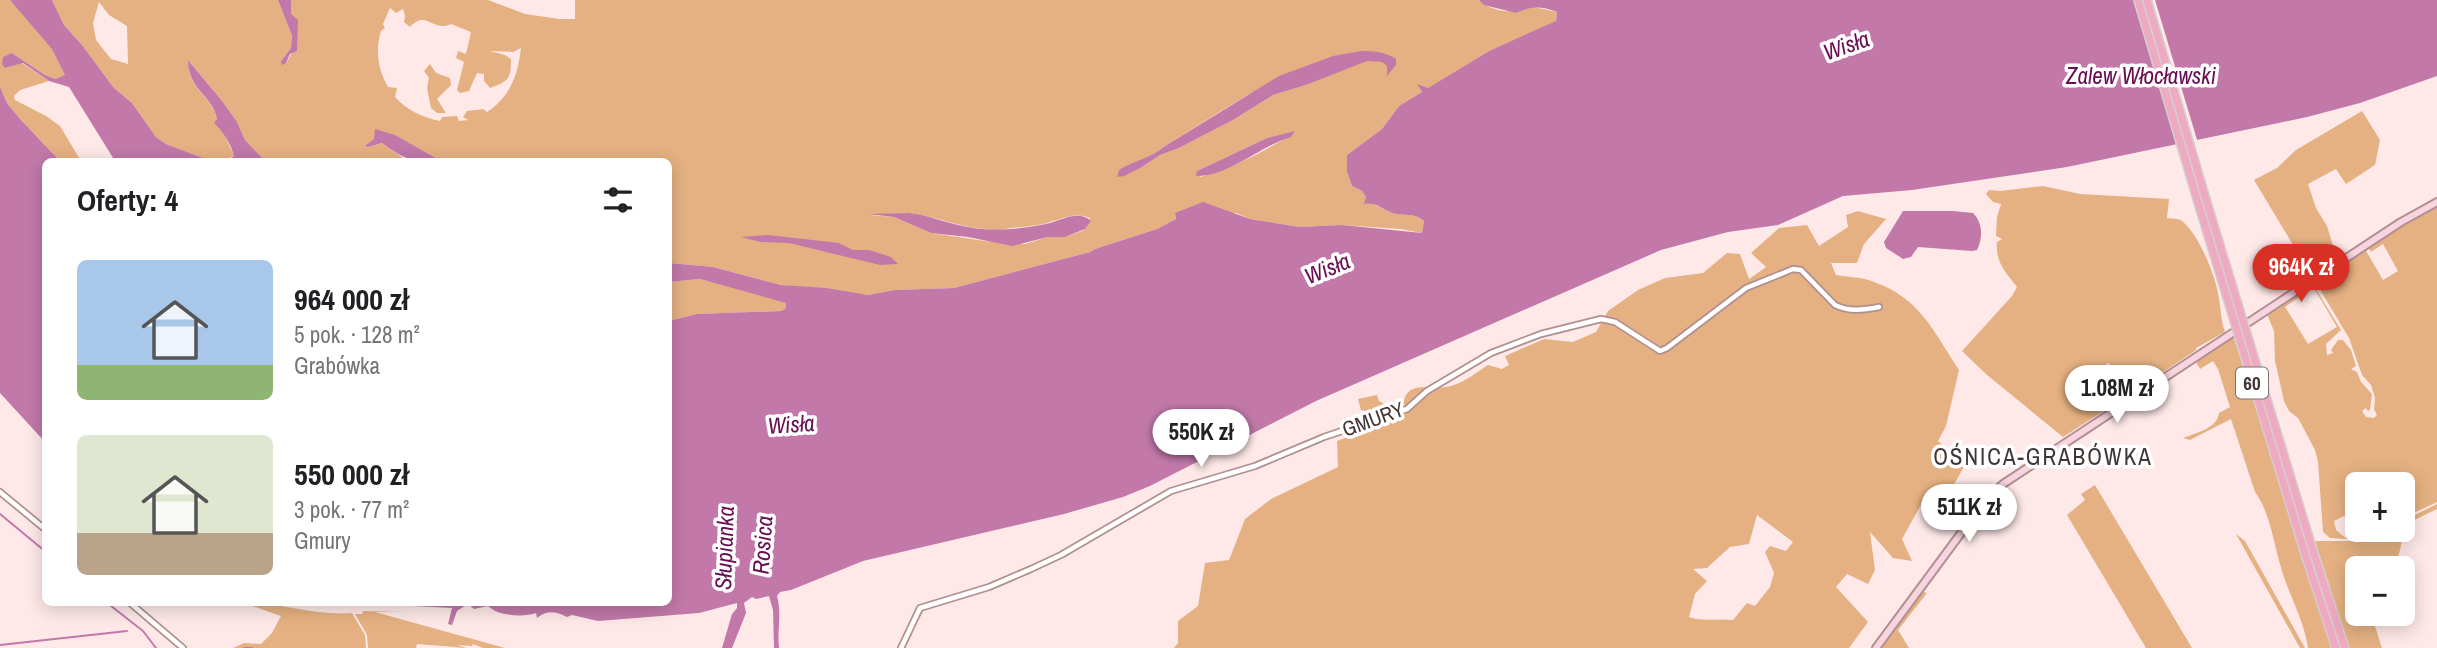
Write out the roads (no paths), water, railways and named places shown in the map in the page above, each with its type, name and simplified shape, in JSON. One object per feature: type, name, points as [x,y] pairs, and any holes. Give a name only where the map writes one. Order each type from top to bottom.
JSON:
[{"type":"main road","name":"60","points":[[2138,0],[2345,648]]},
{"type":"main road","name":"60","points":[[2147,0],[2306,557],[2336,648]]},
{"type":"street","points":[[1876,648],[1982,504],[2003,484],[2400,222],[2437,202]]},
{"type":"street","name":"GMURY","points":[[901,648],[920,608],[997,584],[1041,565],[1171,491],[1255,466],[1324,437],[1407,409],[1427,391],[1491,353],[1541,334],[1601,319],[1615,322],[1660,351],[1746,288],[1793,269],[1801,270],[1840,308],[1859,310],[1879,307]]},
{"type":"street","points":[[0,492],[42,527]]},
{"type":"street","points":[[134,606],[183,648]]},
{"type":"water","points":[[10,0],[52,0],[64,25],[114,88],[132,103],[156,137],[166,144],[203,158],[113,158],[69,87],[49,81],[23,63],[5,68],[2,64],[3,57],[12,53],[55,79],[65,75],[52,49]]},
{"type":"water","points":[[278,0],[291,0],[291,14],[298,20],[297,51],[290,54],[282,65],[281,61],[291,48],[292,36]]},
{"type":"water","points":[[1479,0],[2437,0],[2437,76],[2360,103],[2307,117],[2067,167],[1912,190],[1843,196],[1778,225],[1728,232],[1661,250],[1316,401],[1150,486],[1123,497],[1064,514],[863,561],[780,592],[777,596],[779,648],[774,648],[773,610],[769,596],[756,599],[752,597],[744,603],[746,613],[732,648],[722,648],[737,603],[699,613],[598,621],[551,612],[537,618],[536,613],[512,615],[488,606],[672,606],[672,320],[697,314],[781,311],[786,308],[786,303],[700,279],[672,282],[672,263],[713,267],[781,285],[826,288],[868,295],[895,290],[954,288],[1090,252],[1157,229],[1176,219],[1175,213],[1203,202],[1250,219],[1300,227],[1342,225],[1422,233],[1424,221],[1417,217],[1393,213],[1373,204],[1364,204],[1366,197],[1362,191],[1352,186],[1347,172],[1347,155],[1382,129],[1399,106],[1422,92],[1417,84],[1428,88],[1489,51],[1556,21],[1557,12],[1551,10],[1536,8],[1516,13],[1484,5]]},
{"type":"water","points":[[1360,51],[1387,54],[1396,59],[1396,65],[1387,76],[1387,66],[1382,62],[1367,61],[1273,95],[1233,120],[1160,155],[1124,176],[1117,177],[1119,170],[1154,153],[1279,76],[1333,56]]},
{"type":"water","points":[[188,60],[223,102],[245,140],[262,158],[231,158],[234,156],[231,147],[214,123],[217,119],[210,104],[192,79]]},
{"type":"water","points":[[0,87],[7,103],[57,158],[42,158],[42,439],[0,393]]},
{"type":"water","points":[[375,129],[395,135],[436,158],[407,158],[382,143],[365,146],[374,139]]},
{"type":"water","points":[[1295,131],[1291,137],[1220,172],[1196,176],[1197,171],[1267,138]]},
{"type":"water","points":[[1903,211],[1973,213],[1979,221],[1981,231],[1977,250],[1918,247],[1911,257],[1903,259],[1886,248],[1884,242]]},
{"type":"water","points":[[909,213],[978,229],[1030,227],[1077,216],[1091,221],[1085,229],[1065,237],[1048,237],[1012,246],[931,233],[894,217],[868,214]]},
{"type":"water","points":[[768,235],[839,243],[853,250],[869,250],[891,257],[898,264],[880,265],[789,243],[761,242],[741,237]]},
{"type":"water","points":[[415,606],[465,606],[457,611],[452,625],[448,624],[452,608]]},
{"type":"waterway","points":[[0,514],[42,549]]},
{"type":"waterway","points":[[111,606],[143,631],[156,648]]},
{"type":"waterway","points":[[0,645],[127,631]]},
{"type":"waterway","points":[[244,648],[252,648]]},
{"type":"district","name":"OŚNICA-GRABÓWKA","points":[[2043,456]]},
{"type":"water label","name":"Wisła","points":[[1846,45]]},
{"type":"water label","name":"Zalew Włocławski","points":[[2141,75]]},
{"type":"water label","name":"Wisła","points":[[1327,268]]},
{"type":"water label","name":"Wisła","points":[[791,424]]},
{"type":"water label","name":"Rosica","points":[[762,545]]},
{"type":"water label","name":"Słupianka","points":[[724,548]]}]
